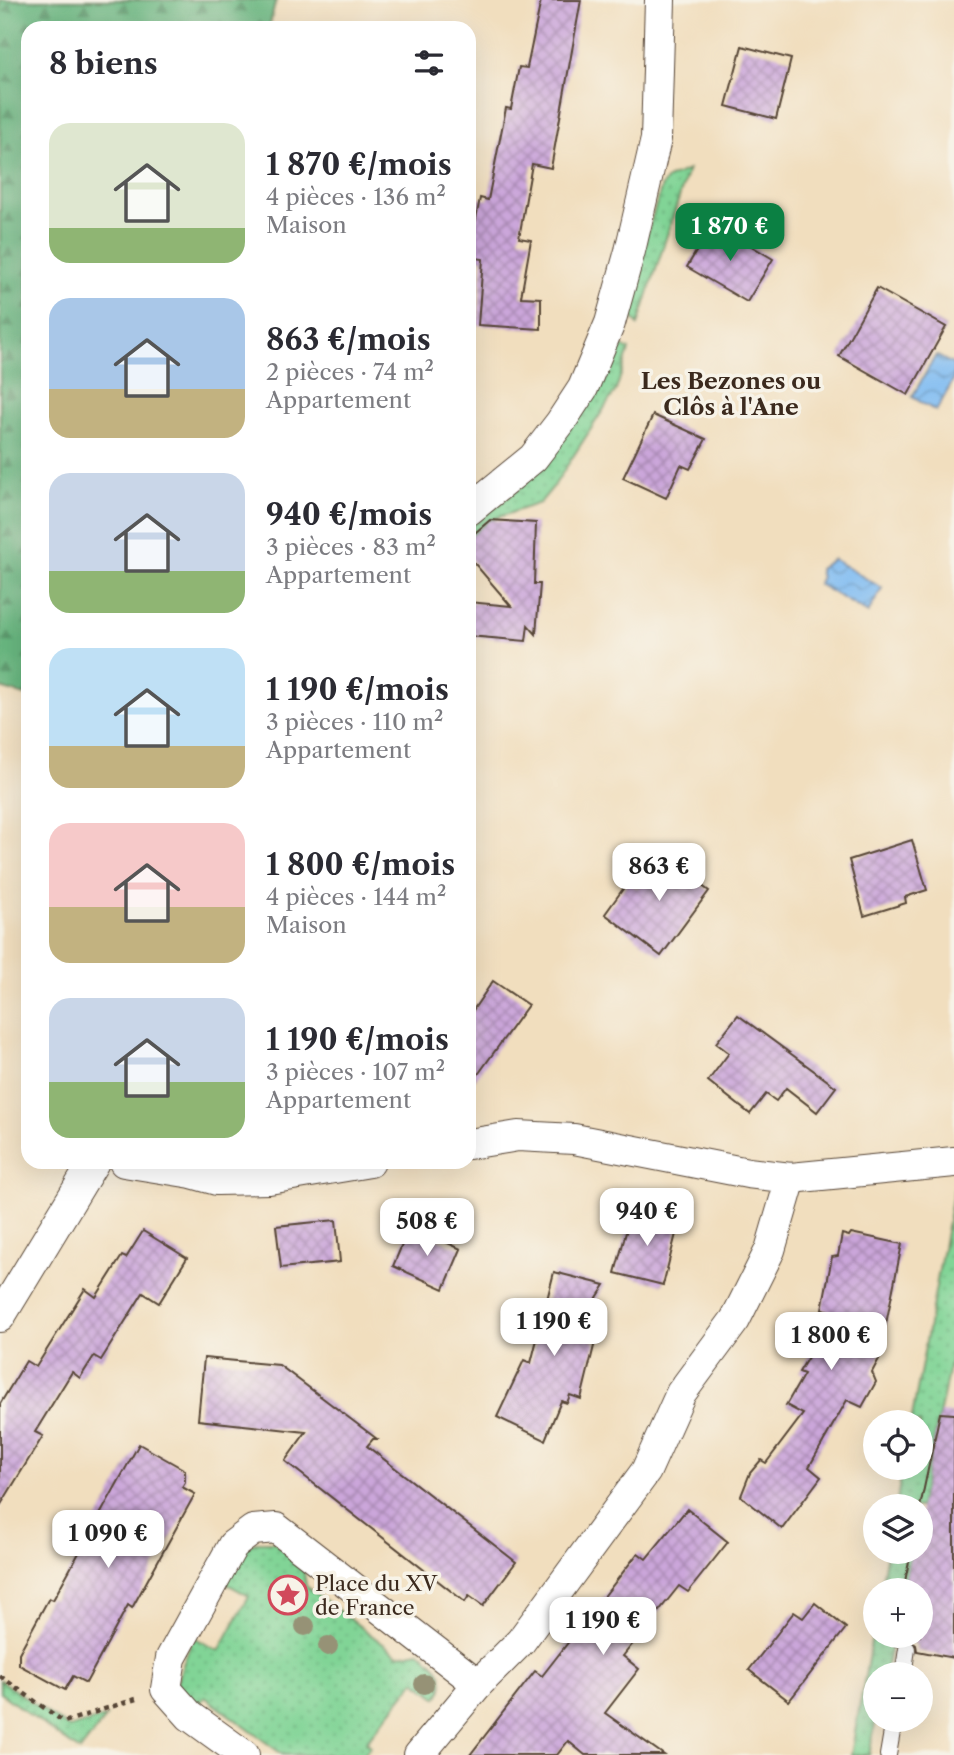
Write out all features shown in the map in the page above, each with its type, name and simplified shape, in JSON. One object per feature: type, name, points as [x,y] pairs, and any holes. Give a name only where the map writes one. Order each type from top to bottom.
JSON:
[{"type":"street","points":[[476,504],[533,458],[560,423],[583,388],[610,323],[656,139],[660,0]]},
{"type":"street","points":[[476,1143],[518,1136],[574,1139],[748,1173],[791,1178],[954,1162]]},
{"type":"street","points":[[0,1317],[90,1169]]},
{"type":"street","points":[[179,1169],[217,1180],[269,1179],[328,1169]]},
{"type":"street","points":[[419,1755],[478,1684],[521,1641],[646,1471],[681,1394],[735,1320],[770,1250],[791,1178]]},
{"type":"street","points":[[244,1755],[190,1716],[166,1689],[171,1658],[233,1545],[253,1530],[276,1528],[478,1684]]},
{"type":"lane","points":[[904,1662],[907,1649]]},
{"type":"lane","points":[[888,1755],[892,1732]]},
{"type":"path","points":[[0,1676],[64,1722],[166,1689]]},
{"type":"green space","points":[[0,0],[276,0],[271,21],[21,21],[21,694],[0,688]]},
{"type":"green space","points":[[688,170],[638,325],[626,310],[626,300],[662,186],[667,179]]},
{"type":"green space","points":[[622,346],[629,350],[616,390],[554,486],[540,503],[490,520],[476,532],[476,522],[521,487],[545,462],[614,352]]},
{"type":"green space","points":[[954,1188],[954,1344],[933,1445],[933,1410],[913,1410]]},
{"type":"green space","points":[[900,1480],[926,1480],[923,1494],[898,1494]]},
{"type":"green space","points":[[255,1542],[274,1542],[303,1566],[306,1586],[398,1655],[419,1651],[425,1656],[436,1666],[442,1677],[443,1683],[437,1698],[415,1681],[366,1742],[371,1746],[363,1755],[283,1755],[205,1697],[197,1706],[176,1684],[193,1637],[219,1651],[249,1596],[224,1582],[243,1549]]},
{"type":"green space","points":[[885,1564],[909,1564],[906,1578],[882,1578]]},
{"type":"green space","points":[[870,1648],[891,1648],[888,1662],[868,1662]]},
{"type":"green space","points":[[0,1680],[69,1728],[106,1717],[80,1751],[0,1693]]},
{"type":"green space","points":[[863,1688],[863,1732],[874,1732],[869,1755],[851,1755]]},
{"type":"water","points":[[936,355],[954,365],[954,379],[936,411],[912,397]]},
{"type":"water","points":[[833,559],[882,588],[868,613],[818,584],[821,579],[819,569]]},
{"type":"building","points":[[541,0],[581,0],[551,168],[532,164],[519,238],[531,240],[521,297],[541,298],[541,329],[478,325],[483,259],[476,258],[476,219],[480,198],[488,200],[506,108],[511,109],[519,67],[527,68]]},
{"type":"building","points":[[742,46],[791,59],[776,119],[726,106]]},
{"type":"building","points":[[713,223],[773,259],[747,302],[687,267]]},
{"type":"building","points":[[877,288],[946,327],[908,395],[839,356]]},
{"type":"building","points":[[653,415],[706,439],[690,469],[681,465],[666,498],[623,478]]},
{"type":"building","points":[[490,520],[536,523],[534,584],[540,584],[536,634],[528,625],[526,641],[476,637],[476,603],[511,606],[476,565],[476,532]]},
{"type":"building","points":[[912,840],[927,890],[905,897],[906,903],[864,916],[849,860]]},
{"type":"building","points":[[666,850],[695,871],[690,877],[709,891],[661,956],[605,914],[628,882],[637,888]]},
{"type":"building","points":[[493,981],[528,1005],[476,1077],[476,1006]]},
{"type":"building","points":[[738,1015],[836,1087],[817,1112],[786,1088],[776,1101],[766,1094],[750,1114],[708,1081],[729,1053],[716,1043]]},
{"type":"building","points":[[632,1210],[679,1222],[663,1285],[615,1273]]},
{"type":"building","points":[[336,1220],[340,1262],[281,1268],[276,1226]]},
{"type":"building","points":[[410,1226],[461,1249],[444,1289],[393,1266]]},
{"type":"building","points":[[143,1231],[187,1258],[159,1303],[143,1293],[101,1360],[94,1356],[80,1378],[72,1372],[35,1432],[43,1436],[0,1506],[0,1404],[26,1361],[36,1367],[85,1289],[96,1297],[122,1256],[126,1258]]},
{"type":"building","points":[[851,1233],[902,1244],[879,1359],[872,1372],[876,1382],[862,1407],[847,1400],[809,1467],[821,1477],[782,1529],[741,1496],[750,1473],[761,1460],[766,1463],[803,1414],[786,1405],[804,1374],[799,1372],[835,1312],[822,1309],[832,1257],[838,1256],[842,1234],[849,1236]]},
{"type":"building","points":[[554,1272],[605,1285],[577,1329],[595,1342],[581,1399],[570,1395],[567,1403],[561,1401],[545,1440],[497,1417],[524,1360],[531,1363]]},
{"type":"building","points":[[204,1358],[279,1365],[377,1439],[373,1439],[367,1446],[516,1562],[483,1606],[469,1596],[465,1602],[285,1461],[306,1432],[198,1420]]},
{"type":"building","points":[[940,1413],[954,1414],[954,1658],[917,1651],[916,1648],[933,1648],[933,1578],[906,1578],[909,1564],[933,1564],[933,1494],[923,1494],[926,1480],[933,1480],[933,1446]]},
{"type":"building","points":[[139,1444],[185,1470],[182,1487],[195,1494],[132,1608],[128,1605],[86,1683],[73,1676],[65,1690],[19,1665],[19,1653],[49,1598],[53,1600]]},
{"type":"building","points":[[687,1509],[728,1542],[688,1592],[679,1586],[623,1656],[639,1669],[605,1713],[664,1755],[585,1755],[568,1741],[557,1755],[470,1755],[535,1671],[542,1676],[638,1553],[646,1559]]},
{"type":"building","points":[[815,1603],[846,1628],[789,1701],[749,1670],[794,1612],[803,1618]]},
{"type":"place","name":"Place du XV de France","points":[[288,1595]]},
{"type":"district","name":"Les Bezones ou Clôs à l'Ane","points":[[731,394]]}]
